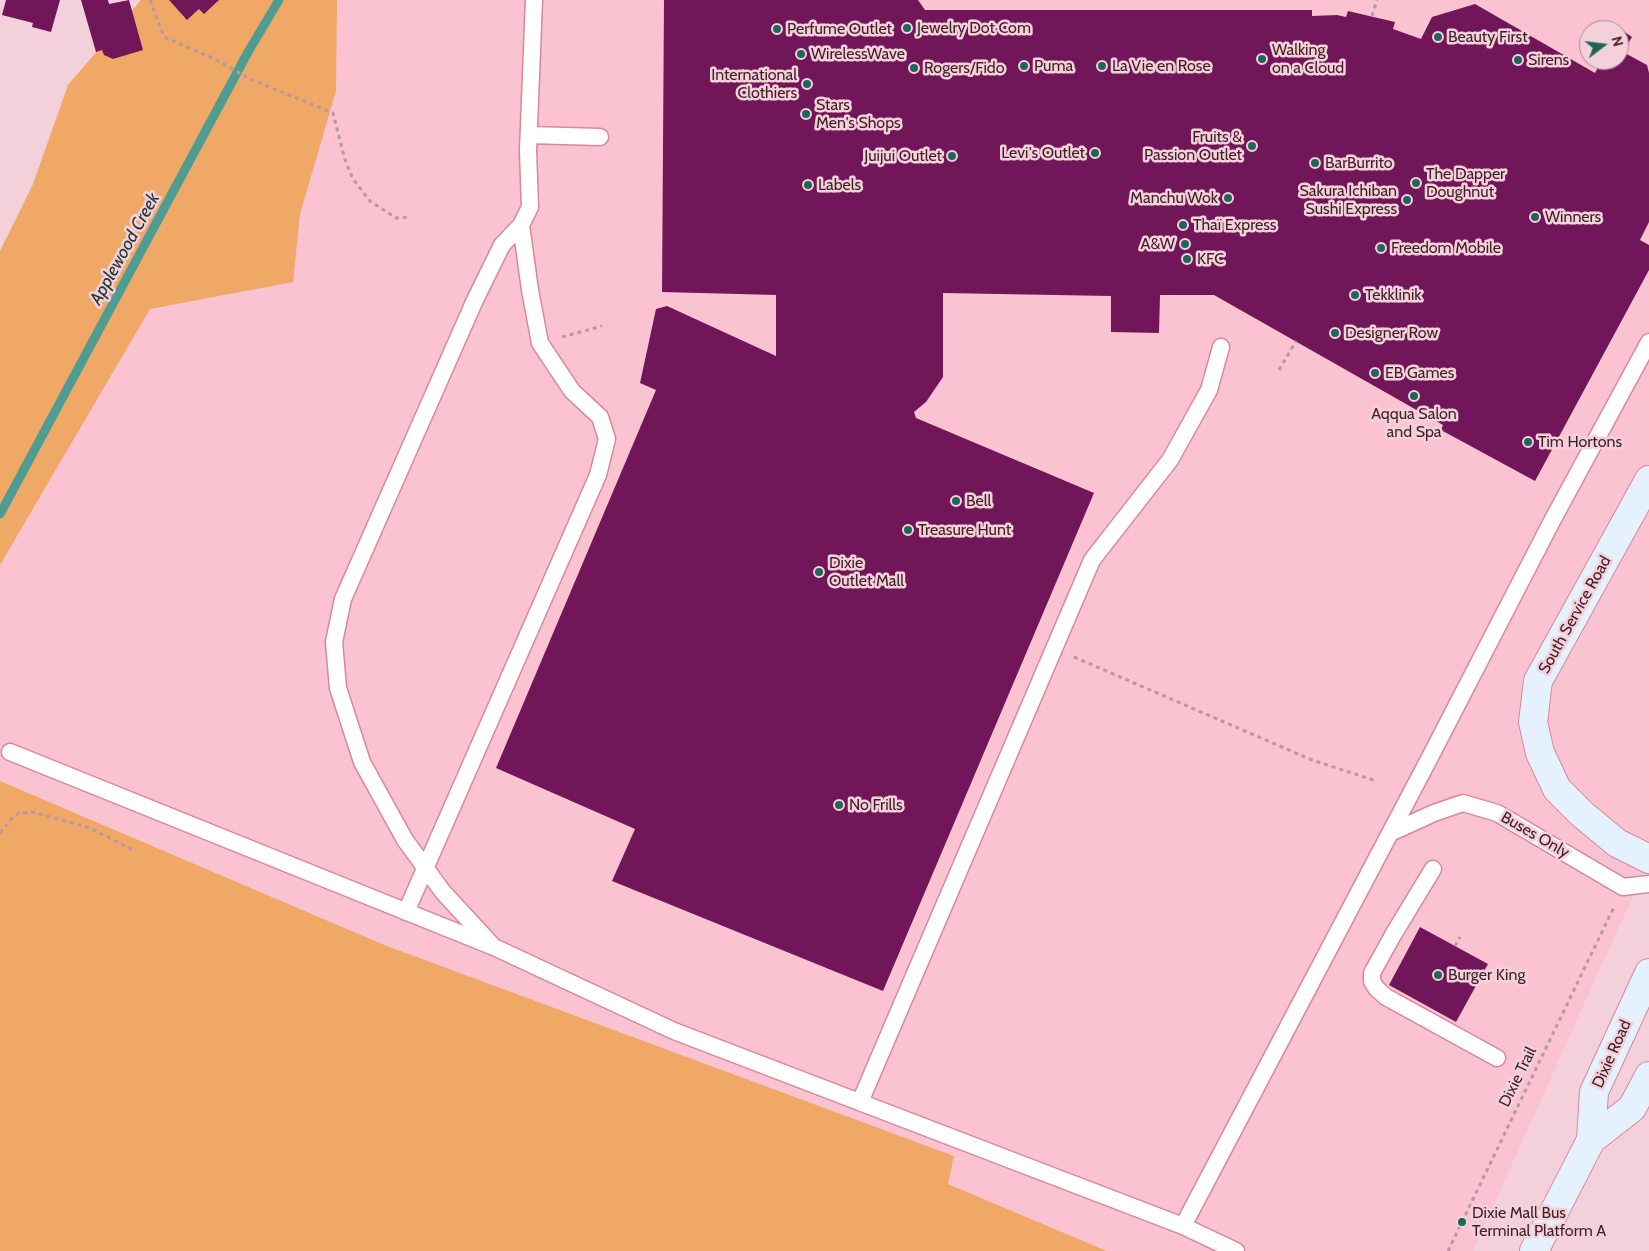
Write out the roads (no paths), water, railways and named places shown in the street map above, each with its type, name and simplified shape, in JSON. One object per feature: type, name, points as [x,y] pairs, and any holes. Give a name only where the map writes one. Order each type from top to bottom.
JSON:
[{"type":"main road","name":"South Service Road","points":[[1649,480],[1538,681],[1533,722],[1540,753],[1557,789],[1582,814],[1617,843],[1649,859]]},
{"type":"main road","name":"Dixie Road","points":[[1534,1251],[1591,1140],[1594,1092],[1649,973]]},
{"type":"main road","name":"Dixie Road","points":[[1591,1140],[1632,1108],[1649,1076]]},
{"type":"lane","points":[[494,947],[443,892],[405,840],[362,762],[338,688],[334,642],[344,599],[475,300],[502,245],[521,225],[530,207],[529,136],[534,0]]},
{"type":"lane","points":[[529,136],[600,137]]},
{"type":"lane","points":[[406,912],[598,475],[607,439],[600,418],[572,391],[540,343],[521,225]]},
{"type":"lane","points":[[1183,1226],[1552,521],[1649,342]]},
{"type":"lane","points":[[860,1102],[1092,560],[1170,460],[1209,390],[1221,347]]},
{"type":"lane","points":[[10,752],[494,947],[674,1031],[1183,1226],[1236,1251]]},
{"type":"lane","name":"Buses Only","points":[[1390,833],[1434,813],[1463,803],[1497,813],[1622,887],[1649,884]]},
{"type":"lane","points":[[1433,868],[1393,935],[1372,974],[1372,981],[1376,988],[1386,996],[1497,1058]]},
{"type":"waterway","name":"Applewood Creek","points":[[0,514],[248,52],[279,0]]},
{"type":"place","name":"Jewelry Dot Com","points":[[907,28]]},
{"type":"place","name":"Perfume Outlet","points":[[777,29]]},
{"type":"place","name":"Beauty First","points":[[1438,37]]},
{"type":"place","name":"WirelessWave","points":[[801,54]]},
{"type":"place","name":"Walking on a Cloud","points":[[1262,59]]},
{"type":"place","name":"Sirens","points":[[1518,60]]},
{"type":"place","name":"Puma","points":[[1024,66]]},
{"type":"place","name":"La Vie en Rose","points":[[1102,66]]},
{"type":"place","name":"Rogers/Fido","points":[[914,68]]},
{"type":"place","name":"International Clothiers","points":[[807,84]]},
{"type":"place","name":"Stars Men's Shops","points":[[806,114]]},
{"type":"place","name":"Fruits & Passion Outlet","points":[[1252,146]]},
{"type":"place","name":"Levi's Outlet","points":[[1095,153]]},
{"type":"place","name":"Juijui Outlet","points":[[952,156]]},
{"type":"place","name":"BarBurrito","points":[[1315,163]]},
{"type":"place","name":"The Dapper Doughnut","points":[[1416,183]]},
{"type":"place","name":"Labels","points":[[808,185]]},
{"type":"place","name":"Manchu Wok","points":[[1228,198]]},
{"type":"place","name":"Sakura Ichiban Sushi Express","points":[[1407,200]]},
{"type":"place","name":"Winners","points":[[1535,217]]},
{"type":"place","name":"Thaï Express","points":[[1183,225]]},
{"type":"place","name":"A&W","points":[[1185,244]]},
{"type":"place","name":"Freedom Mobile","points":[[1381,248]]},
{"type":"place","name":"KFC","points":[[1187,259]]},
{"type":"place","name":"Tekklinik","points":[[1355,295]]},
{"type":"place","name":"Designer Row","points":[[1335,333]]},
{"type":"place","name":"EB Games","points":[[1375,373]]},
{"type":"place","name":"Aqqua Salon and Spa","points":[[1414,396]]},
{"type":"place","name":"Tim Hortons","points":[[1528,442]]},
{"type":"place","name":"Bell","points":[[956,501]]},
{"type":"place","name":"Treasure Hunt","points":[[908,530]]},
{"type":"place","name":"Dixie Outlet Mall","points":[[819,572]]},
{"type":"place","name":"No Frills","points":[[839,805]]},
{"type":"place","name":"Burger King","points":[[1438,975]]},
{"type":"place","name":"Dixie Mall Bus Terminal Platform A","points":[[1462,1222]]}]
